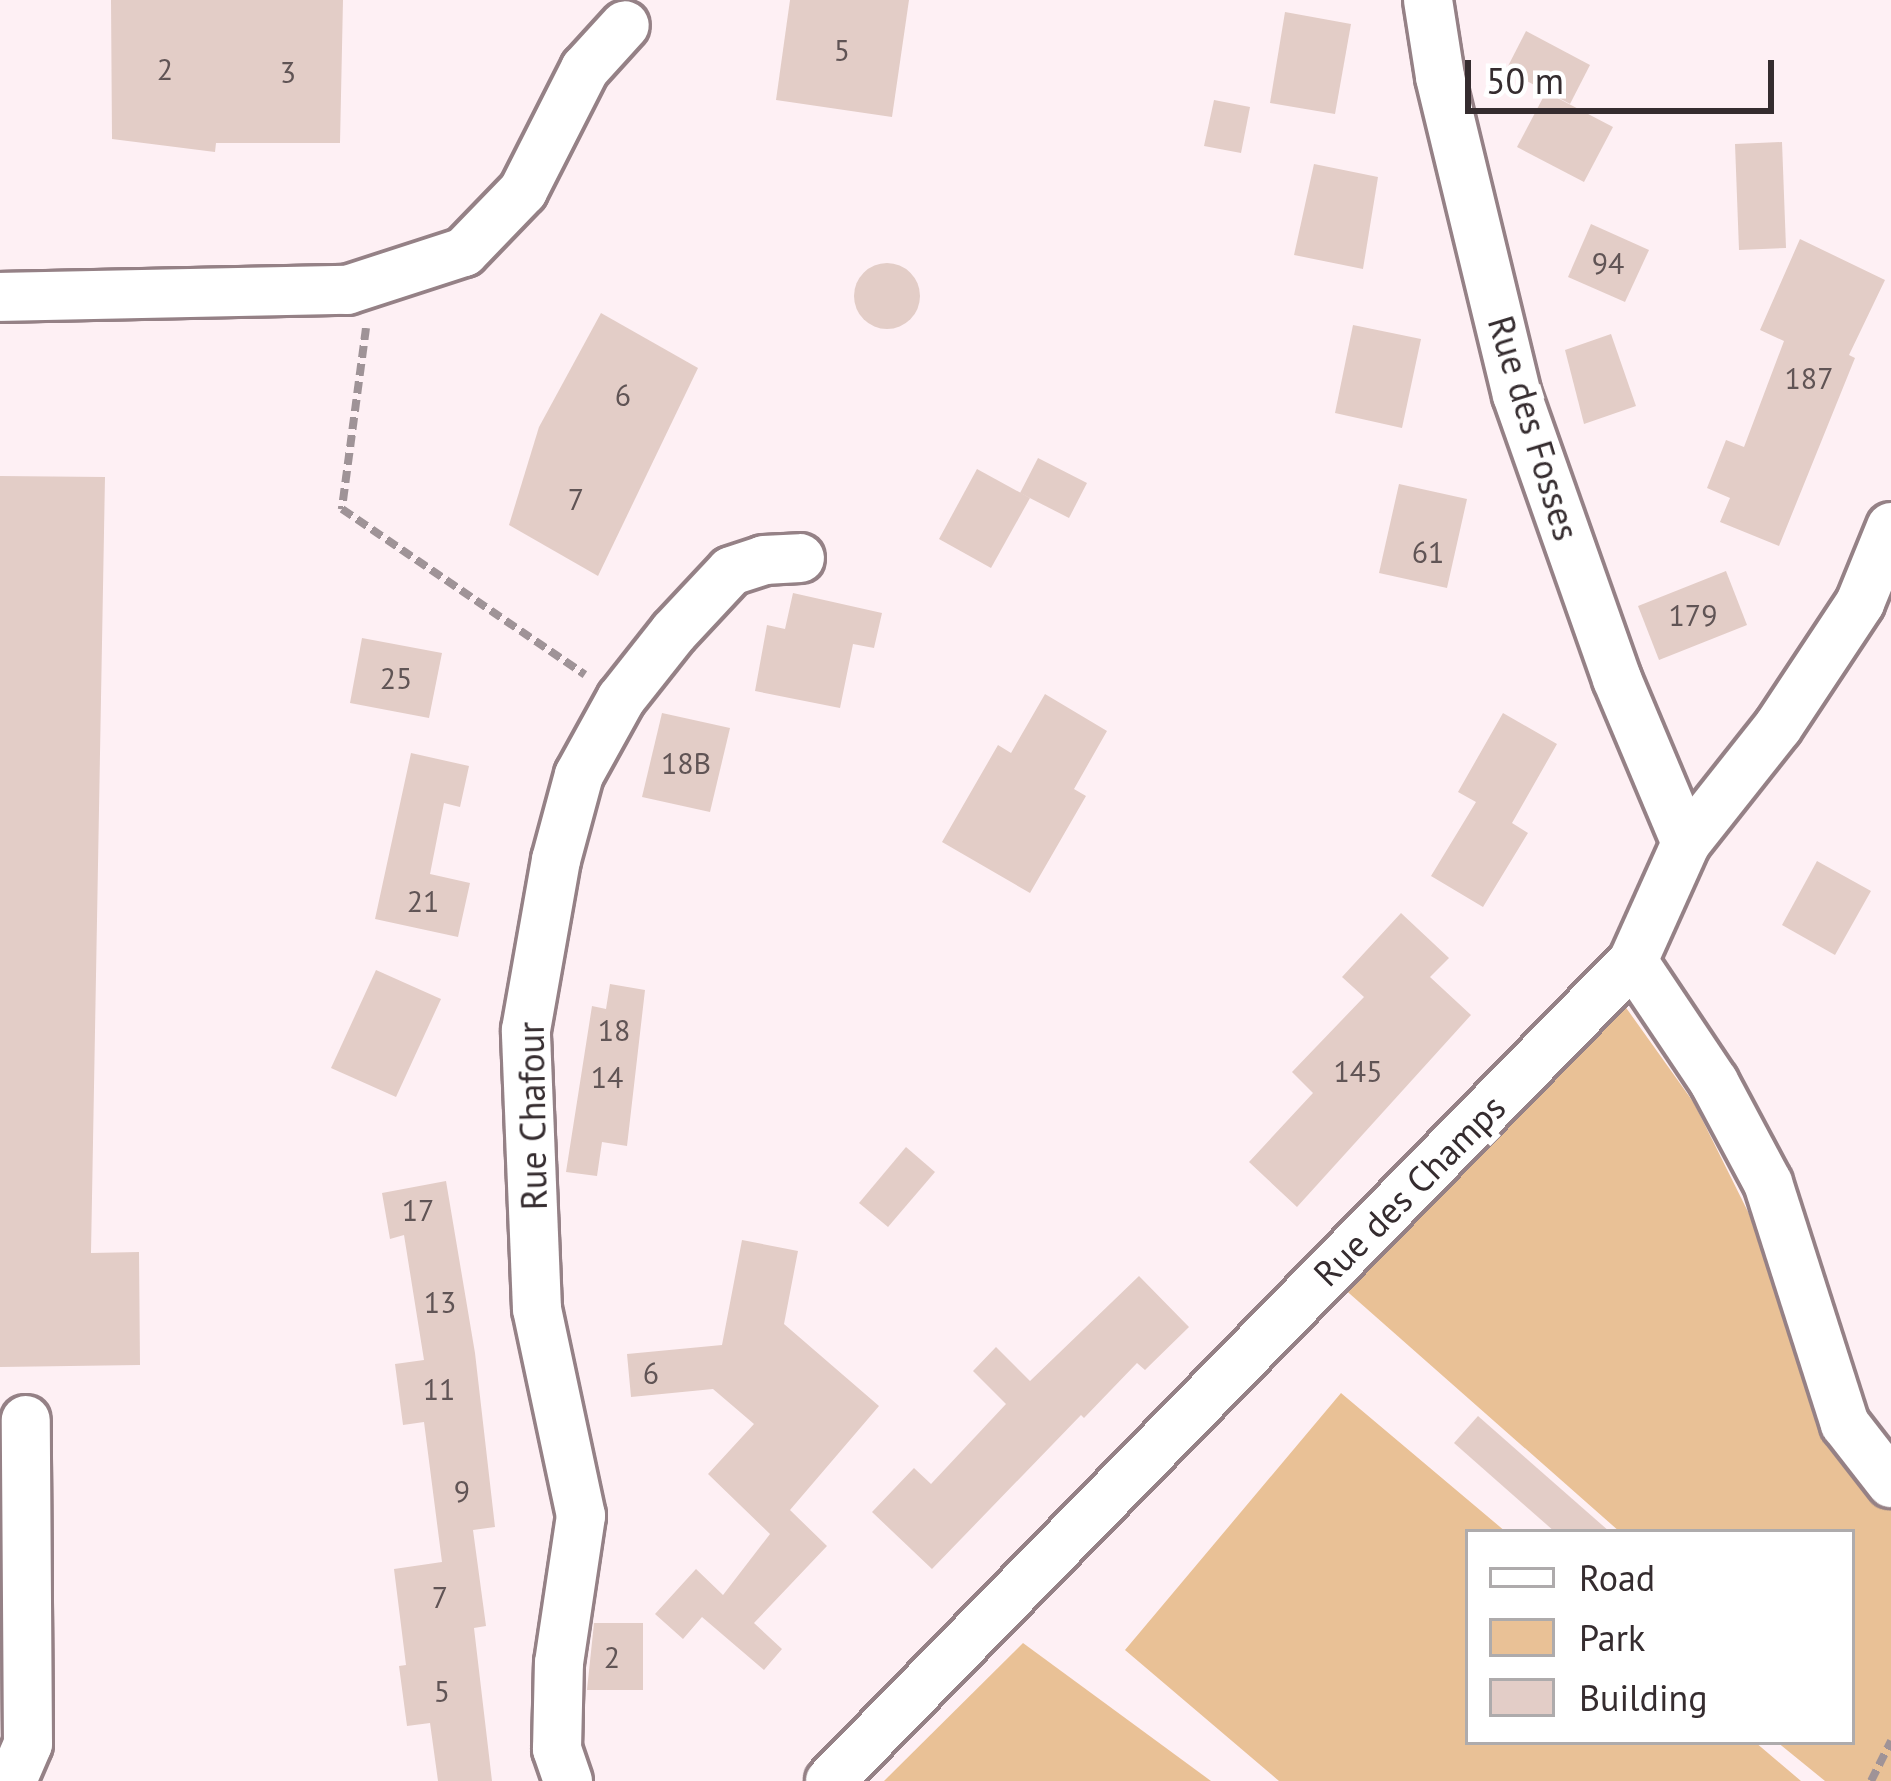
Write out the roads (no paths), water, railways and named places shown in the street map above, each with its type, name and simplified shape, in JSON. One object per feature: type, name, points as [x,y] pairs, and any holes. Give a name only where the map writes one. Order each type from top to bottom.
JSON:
[{"type":"street","name":"Rue des Fosses","points":[[1428,0],[1439,77],[1517,395],[1617,679],[1686,843]]},
{"type":"street","points":[[0,297],[347,290],[464,252],[524,191],[585,69],[625,25]]},
{"type":"street","name":"Rue des Champs","points":[[830,1781],[1634,962],[1686,843],[1778,728],[1848,621],[1891,527]]},
{"type":"street","name":"Rue Chafour","points":[[568,1781],[557,1749],[559,1663],[581,1516],[537,1309],[526,1030],[556,860],[579,776],[621,699],[731,571],[764,560],[800,558]]},
{"type":"street","points":[[1634,962],[1714,1082],[1768,1183],[1845,1424],[1891,1483]]},
{"type":"street","points":[[12,1781],[28,1744],[26,1420]]}]
